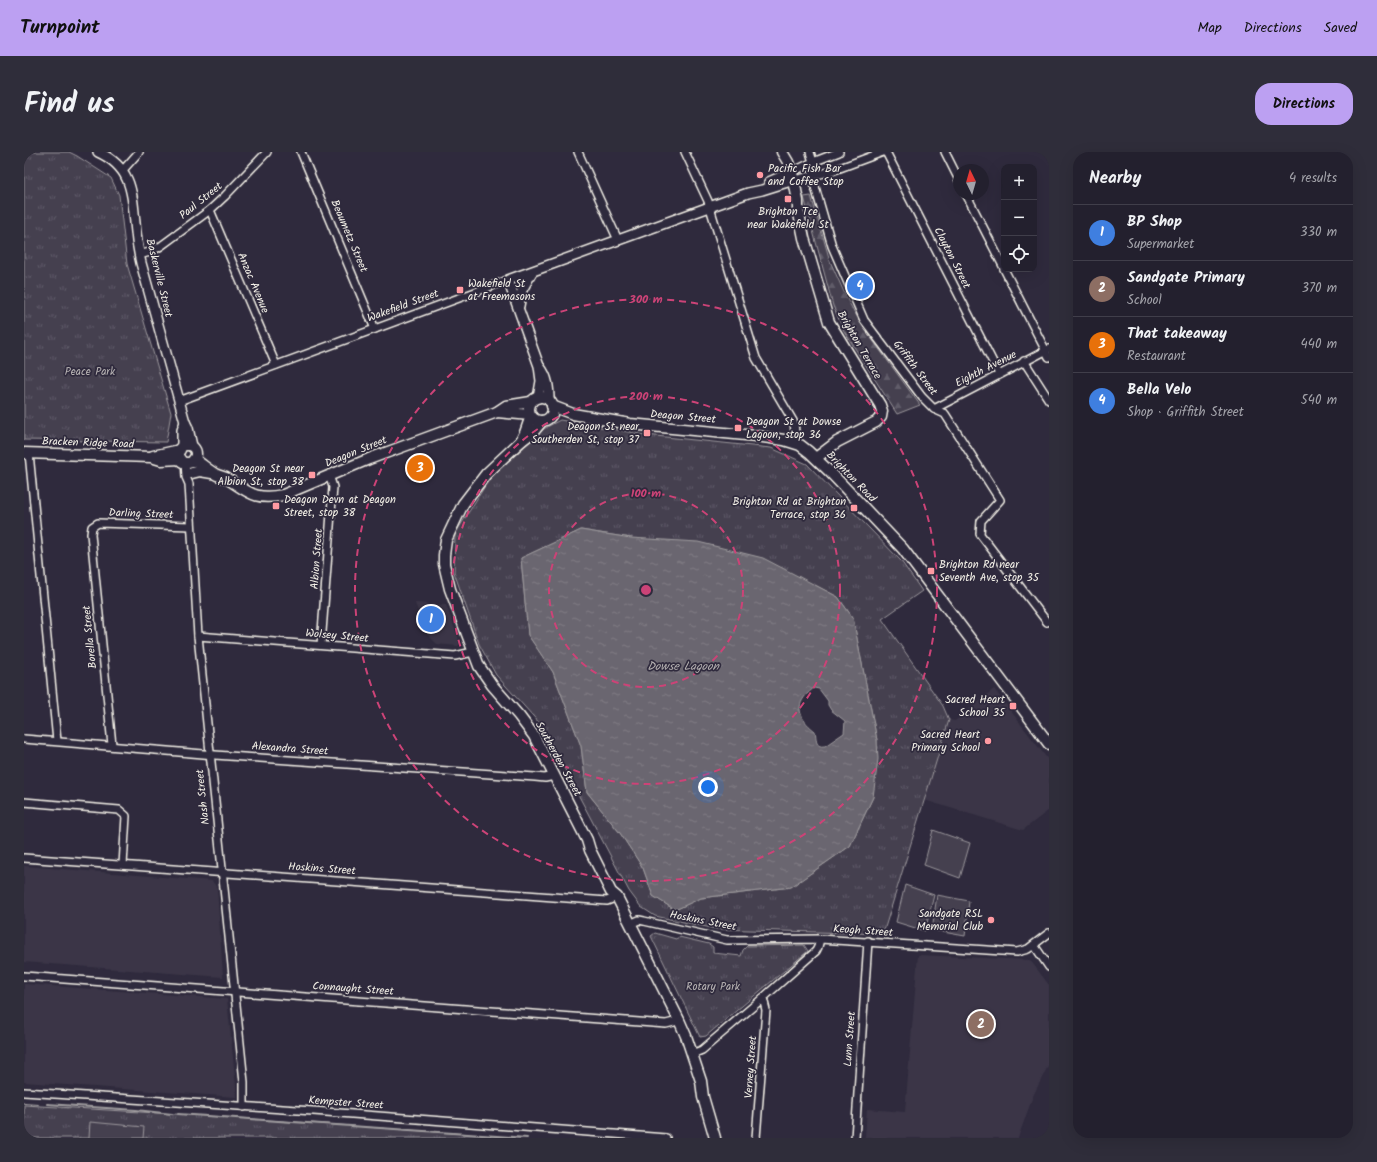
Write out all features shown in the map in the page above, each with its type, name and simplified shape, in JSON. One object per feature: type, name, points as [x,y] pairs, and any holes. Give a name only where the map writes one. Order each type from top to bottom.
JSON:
[{"type":"main road","name":"Brighton Terrace","points":[[776,152],[790,177]]},
{"type":"main road","name":"Brighton Terrace","points":[[782,152],[790,177],[794,202],[798,209],[804,238],[829,322],[880,404],[882,411],[876,422],[837,442],[816,458]]},
{"type":"main road","points":[[544,398],[551,403],[552,413],[546,419],[536,420],[530,415],[529,408],[534,400],[544,398]]},
{"type":"main road","name":"Deagon Street","points":[[188,455],[214,473],[254,496],[269,497],[283,494],[329,475],[497,412],[506,406],[534,400]]},
{"type":"main road","name":"Deagon Street","points":[[551,403],[573,414],[630,424],[756,436],[792,442]]},
{"type":"main road","name":"Deagon Street","points":[[497,412],[530,415]]},
{"type":"main road","name":"Deagon Street","points":[[546,419],[573,414]]},
{"type":"main road","name":"Southerden Street","points":[[521,441],[530,415]]},
{"type":"main road","name":"Southerden Street","points":[[546,419],[486,474],[463,504],[455,518],[446,540],[444,555],[446,573],[450,589],[473,652],[486,676],[534,736],[587,840],[590,850],[612,892],[617,897],[679,1020],[701,1081],[709,1096],[720,1138]]},
{"type":"main road","name":"Brighton Road","points":[[792,442],[800,445],[816,458],[903,549],[1049,744]]},
{"type":"main road","name":"Bracken Ridge Road","points":[[26,453],[151,456],[161,460],[188,455]]},
{"type":"main road","name":"Deagon Street","points":[[188,455],[221,471],[225,478]]},
{"type":"main road","points":[[192,473],[200,471],[214,473]]},
{"type":"main road","name":"Southerden Street","points":[[701,1081],[703,1098],[715,1138]]},
{"type":"street","name":"Baskerville Street","points":[[98,152],[113,160],[123,170],[132,190],[139,255],[179,401],[188,428],[188,455]]},
{"type":"street","points":[[123,170],[139,152]]},
{"type":"street","name":"Paul Street","points":[[139,255],[150,252],[161,246],[210,210],[267,152]]},
{"type":"street","name":"Beaumetz Street","points":[[301,152],[375,329]]},
{"type":"street","points":[[578,152],[618,240]]},
{"type":"street","points":[[685,152],[710,207],[756,358],[793,421],[795,434],[792,442]]},
{"type":"street","points":[[810,152],[813,162]]},
{"type":"street","points":[[790,177],[813,162],[839,152]]},
{"type":"street","points":[[790,177],[829,172],[884,152]]},
{"type":"street","name":"Clayton Street","points":[[884,152],[999,374]]},
{"type":"street","points":[[945,152],[953,168]]},
{"type":"street","name":"Griffith Street","points":[[813,162],[812,175],[832,246],[864,320],[922,397],[934,409],[945,414],[1000,500],[981,521],[980,534],[1047,622]]},
{"type":"street","name":"Wakefield Street","points":[[179,401],[748,193],[760,186],[790,177]]},
{"type":"street","points":[[969,200],[1001,263]]},
{"type":"street","name":"Anzac Avenue","points":[[210,210],[276,365]]},
{"type":"street","points":[[519,308],[522,290],[532,272]]},
{"type":"street","points":[[1006,272],[1044,348],[1048,352]]},
{"type":"street","points":[[508,280],[540,366],[541,381],[534,400]]},
{"type":"street","name":"Eighth Avenue","points":[[934,409],[1024,361],[1048,352]]},
{"type":"street","points":[[1024,361],[1049,400]]},
{"type":"street","points":[[540,366],[546,374],[551,403]]},
{"type":"street","points":[[26,453],[57,742]]},
{"type":"street","name":"Nash Street","points":[[188,455],[194,466],[189,484],[198,636],[244,1082],[244,1107]]},
{"type":"street","name":"Nash Street","points":[[188,455],[186,477],[189,484]]},
{"type":"street","name":"Albion Street","points":[[321,645],[333,488],[329,475]]},
{"type":"street","name":"Darling Street","points":[[92,527],[98,523],[191,526]]},
{"type":"street","name":"Borella Street","points":[[92,527],[91,534],[112,745]]},
{"type":"street","name":"Wolsey Street","points":[[198,636],[455,656],[473,652]]},
{"type":"street","name":"Alexandra Street","points":[[24,739],[545,778],[554,776]]},
{"type":"street","points":[[24,802],[119,810],[126,816],[123,865]]},
{"type":"street","name":"Hoskins Street","points":[[24,858],[607,901],[617,897]]},
{"type":"street","name":"Hoskins Street","points":[[630,924],[636,921],[644,921],[727,940],[820,939]]},
{"type":"street","name":"Keogh Street","points":[[692,1054],[702,1050],[816,951],[820,939],[1017,952],[1028,949],[1049,933]]},
{"type":"street","name":"Lunn Street","points":[[855,1138],[868,942]]},
{"type":"street","points":[[1034,945],[1049,968]]},
{"type":"street","name":"Connaught Street","points":[[24,976],[666,1024],[679,1020]]},
{"type":"street","name":"Verney Street","points":[[756,1138],[766,1010],[763,998]]},
{"type":"street","name":"Kempster Street","points":[[24,1092],[313,1111],[666,1138]]},
{"type":"shaded area","points":[[415,603],[446,605],[460,643],[458,646],[437,644],[427,634]]},
{"type":"shaded area","name":"Sacred Heart Primary School","points":[[994,689],[1049,761],[1049,810],[1023,830],[924,800],[949,720],[955,721]]},
{"type":"shaded area","points":[[24,866],[212,881],[217,888],[223,977],[24,962]]},
{"type":"shaded area","points":[[918,955],[1030,960],[1049,985],[1049,1064],[1033,1096],[1018,1138],[865,1138],[867,1109],[905,1112]]},
{"type":"shaded area","points":[[24,984],[227,999],[237,1097],[24,1082]]},
{"type":"green space","name":"Peace Park","points":[[24,152],[69,152],[111,178],[119,195],[127,264],[171,413],[166,442],[24,440]]},
{"type":"green space","points":[[811,196],[830,261],[848,301],[863,327],[920,405],[897,414],[844,331],[833,306],[804,197]]},
{"type":"green space","points":[[560,420],[646,435],[771,448],[807,464],[901,561],[922,591],[882,619],[943,706],[949,720],[883,934],[716,929],[655,916],[641,907],[629,891],[542,726],[496,675],[479,644],[454,572],[455,534],[490,478],[545,428]],"holes":[[[581,530],[631,538],[815,585],[838,597],[853,618],[877,740],[873,797],[850,846],[791,887],[701,898],[675,910],[653,896],[643,868],[620,833],[587,792],[581,746],[553,672],[528,635],[521,558]]]},
{"type":"green space","points":[[933,830],[970,843],[960,878],[924,865]]},
{"type":"green space","points":[[905,885],[934,895],[925,931],[896,922]]},
{"type":"green space","points":[[937,895],[969,901],[965,936],[932,930]]},
{"type":"green space","name":"Rotary Park","points":[[655,933],[676,939],[679,937],[709,944],[713,947],[713,953],[741,956],[743,950],[747,946],[804,945],[808,951],[706,1036],[700,1037],[651,936]]},
{"type":"green space","points":[[24,1105],[240,1118],[522,1138],[24,1138]]},
{"type":"green space","points":[[90,1122],[144,1127],[143,1138],[89,1138]]},
{"type":"water","name":"Dowse Lagoon","points":[[581,530],[631,538],[698,542],[763,558],[838,597],[853,618],[877,740],[878,759],[873,797],[850,846],[791,887],[701,898],[675,910],[653,896],[643,868],[620,833],[587,792],[581,746],[553,672],[528,635],[521,558]],"holes":[[[814,688],[819,689],[828,701],[828,705],[831,710],[845,721],[844,733],[825,746],[818,744],[815,731],[802,717],[800,710],[801,703],[805,696]]]},
{"type":"waterway","points":[[24,1103],[38,1104]]},
{"type":"waterway","points":[[47,1104],[172,1114]]},
{"type":"waterway","points":[[178,1114],[527,1138]]},
{"type":"place","name":"Pacific Fish Bar and Coffee Stop","points":[[760,175]]},
{"type":"place","name":"Brighton Tce near Wakefield St","points":[[788,199]]},
{"type":"place","name":"Bella Velo","points":[[860,286]]},
{"type":"place","name":"Wakefield St at Freemasons","points":[[460,290]]},
{"type":"place","name":"Deagon St at Dowse Lagoon, stop 36","points":[[738,428]]},
{"type":"place","name":"Deagon St near Southerden St, stop 37","points":[[647,433]]},
{"type":"place","name":"That takeaway","points":[[420,468]]},
{"type":"place","name":"Deagon St near Albion St, stop 38","points":[[312,475]]},
{"type":"place","name":"Deagon Devn at Deagon Street, stop 38","points":[[276,506]]},
{"type":"place","name":"Brighton Rd at Brighton Terrace, stop 36","points":[[854,508]]},
{"type":"place","name":"Brighton Rd near Seventh Ave, stop 35","points":[[931,571]]},
{"type":"place","name":"BP Shop","points":[[431,619]]},
{"type":"place","name":"Sacred Heart School 35","points":[[1013,706]]},
{"type":"place","name":"Sacred Heart Primary School","points":[[988,741]]},
{"type":"place","name":"Sandgate RSL Memorial Club","points":[[991,920]]},
{"type":"place","name":"Sandgate Primary","points":[[981,1024]]}]
